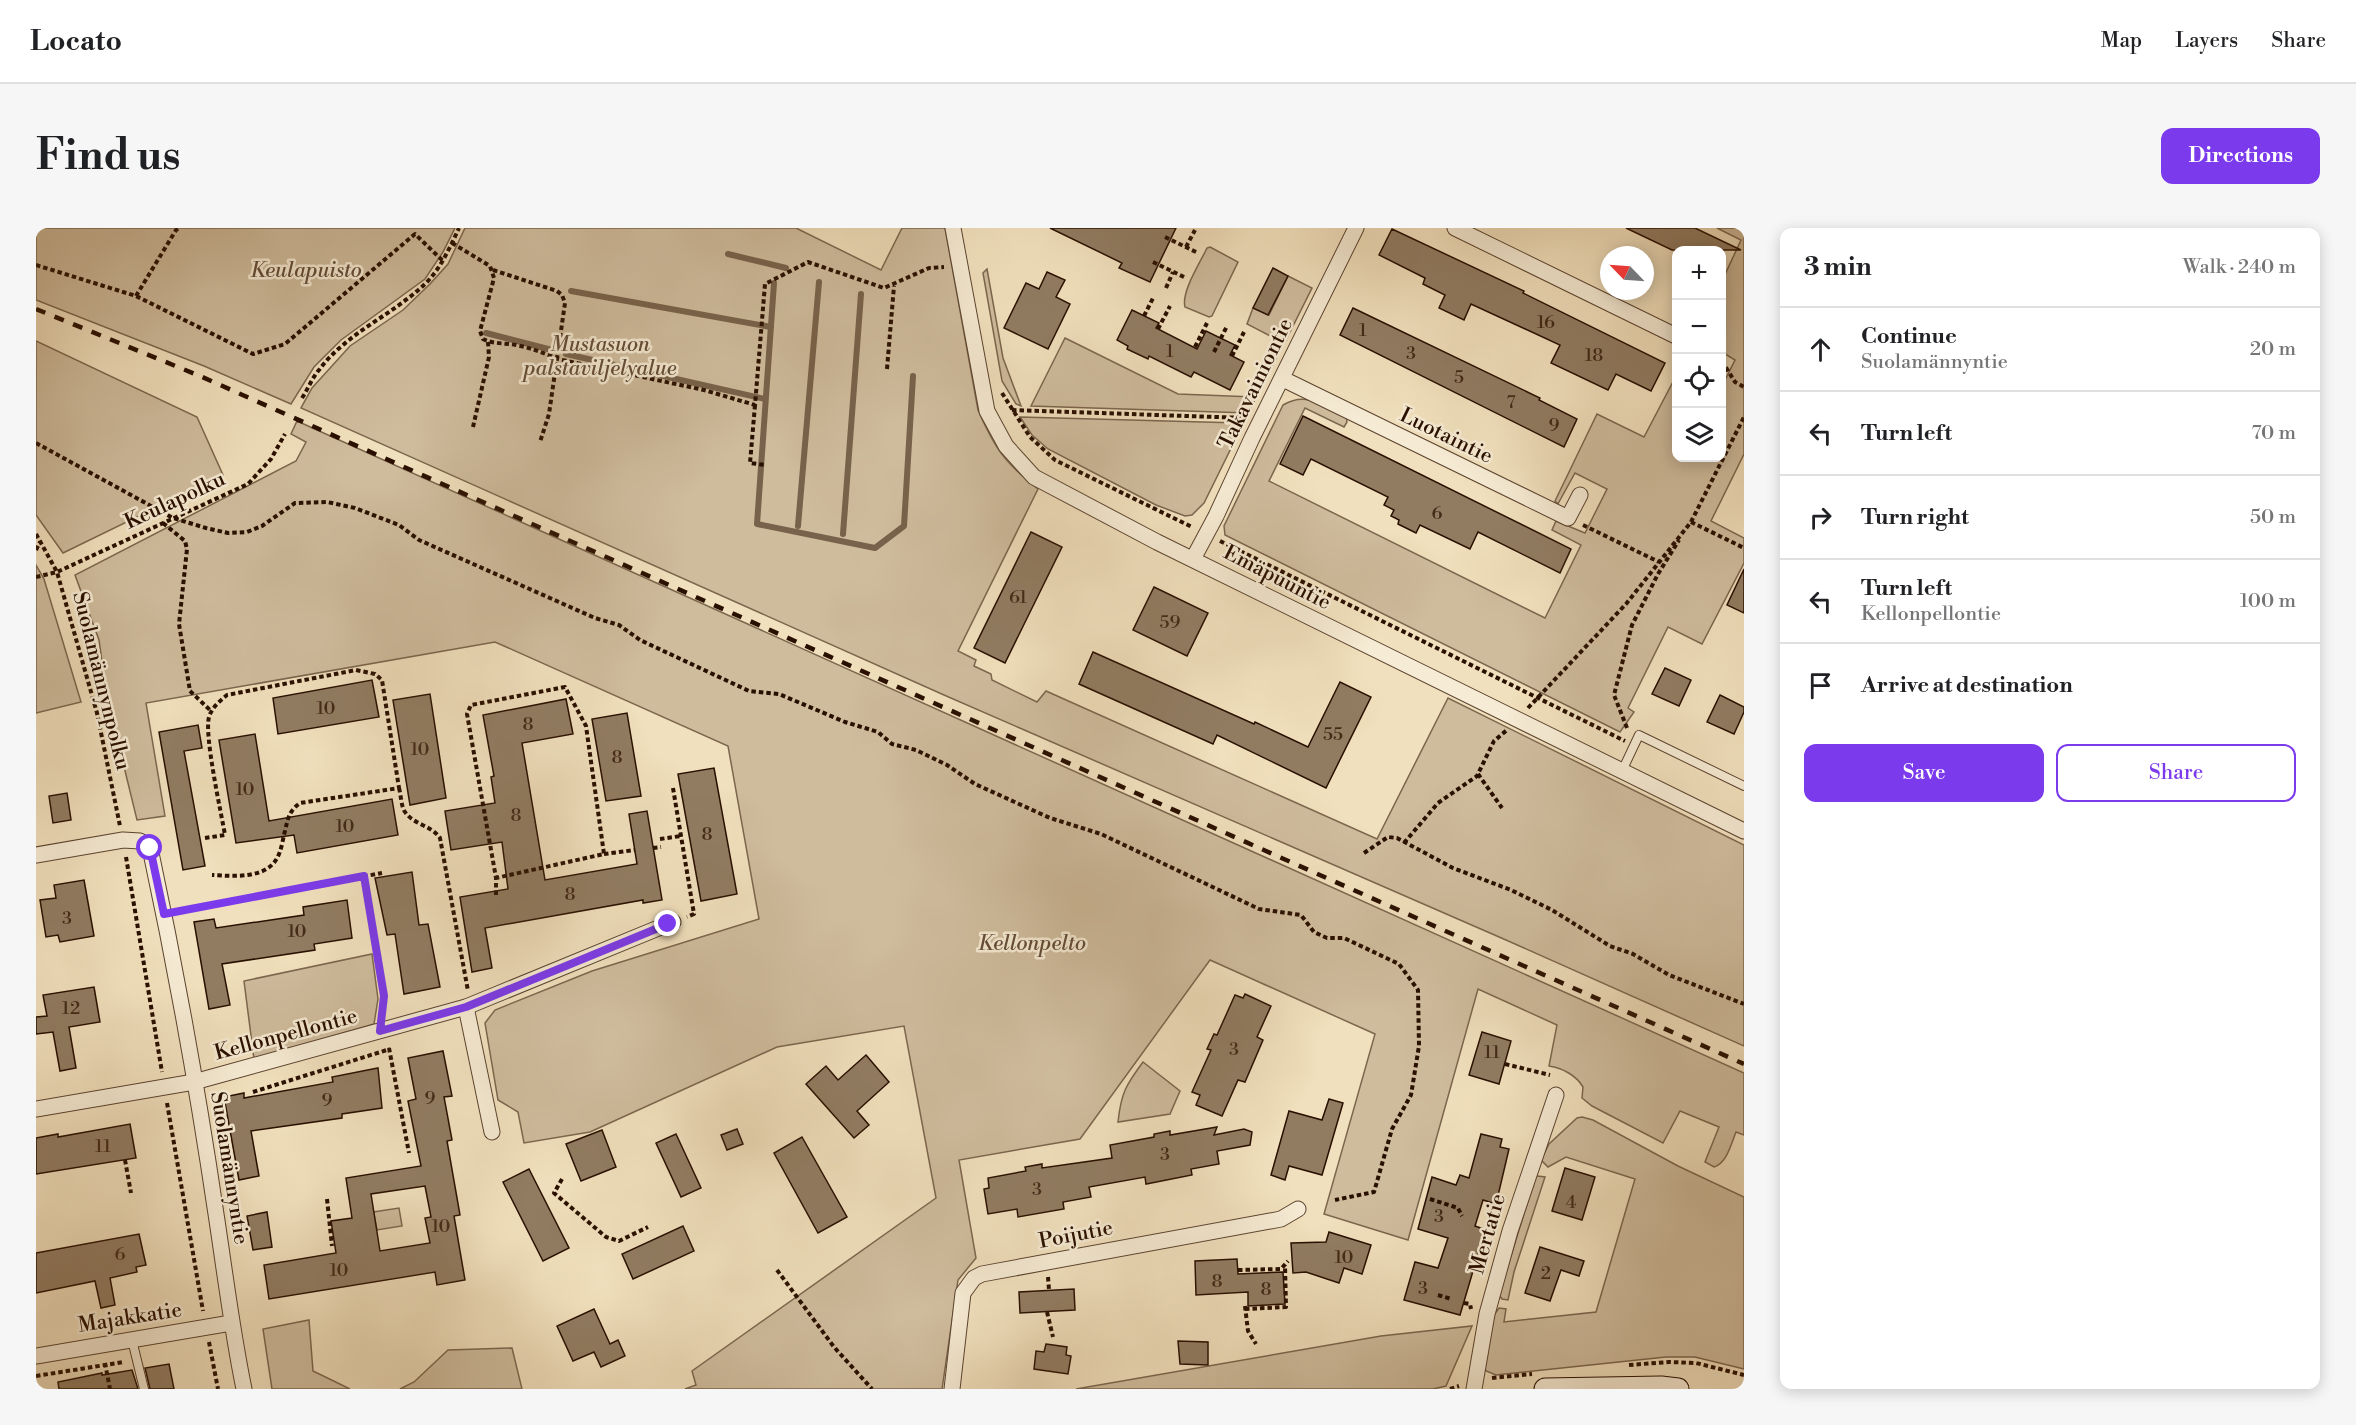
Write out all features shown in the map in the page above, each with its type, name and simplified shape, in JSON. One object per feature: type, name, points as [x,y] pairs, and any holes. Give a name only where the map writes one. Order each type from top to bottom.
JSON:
[{"type":"main road","points":[[1545,1389],[1626,1387],[1678,1389]]},
{"type":"street","name":"Emäpuuntie","points":[[953,228],[987,411],[1006,446],[1034,477],[1192,559],[1744,831]]},
{"type":"street","name":"Takavainiontie","points":[[1192,559],[1207,535],[1252,438],[1356,228]]},
{"type":"street","points":[[1455,228],[1672,334]]},
{"type":"street","name":"Luotaintie","points":[[1283,379],[1568,518]]},
{"type":"street","points":[[1568,518],[1580,495]]},
{"type":"street","points":[[36,855],[123,840]]},
{"type":"street","name":"Suolamännyntie","points":[[123,840],[140,841],[150,848],[194,1082],[231,1323],[244,1389]]},
{"type":"street","name":"Kellonpellontie","points":[[36,1109],[194,1082],[468,1006],[673,922]]},
{"type":"street","points":[[468,1006],[492,1132]]},
{"type":"street","name":"Mertatie","points":[[1474,1389],[1487,1314],[1514,1221],[1556,1095]]},
{"type":"street","name":"Poijutie","points":[[952,1389],[963,1293],[974,1278],[982,1274],[1281,1219],[1298,1209]]},
{"type":"street","name":"Majakkatie","points":[[36,1356],[231,1323]]},
{"type":"lane","points":[[1621,772],[1639,735],[1744,786]]},
{"type":"lane","points":[[132,1340],[144,1389]]},
{"type":"path","points":[[136,296],[176,230],[180,228]]},
{"type":"path","points":[[302,398],[319,369],[345,343],[428,282],[443,261],[459,228]]},
{"type":"path","points":[[1186,247],[1195,230]]},
{"type":"path","points":[[36,265],[136,296],[253,354],[285,344],[415,234],[443,261]]},
{"type":"path","points":[[1165,237],[1198,253]]},
{"type":"path","points":[[452,243],[492,268],[533,285],[557,291],[562,295],[565,303],[558,359],[549,414],[540,442]]},
{"type":"path","points":[[765,465],[750,463],[765,284],[808,262],[884,288],[894,286],[929,268],[960,266]]},
{"type":"path","points":[[1153,262],[1186,278]]},
{"type":"path","points":[[492,268],[494,278],[480,331],[483,339],[488,342],[537,350],[558,359],[755,403]]},
{"type":"path","points":[[1166,288],[1173,272]]},
{"type":"path","points":[[887,369],[894,286]]},
{"type":"path","points":[[1144,316],[1153,298]]},
{"type":"path","points":[[1158,329],[1170,306]]},
{"type":"path","points":[[1195,347],[1207,323]]},
{"type":"path","points":[[1214,352],[1227,326]]},
{"type":"path","points":[[1232,356],[1244,332]]},
{"type":"path","points":[[473,427],[489,357],[488,342]]},
{"type":"path","points":[[1726,367],[1735,382],[1744,387]]},
{"type":"path","points":[[1000,390],[1030,437],[1055,460],[1634,745]]},
{"type":"path","points":[[1011,410],[1251,418]]},
{"type":"path","points":[[1634,745],[1614,695],[1632,625],[1658,574],[1691,522],[1744,417]]},
{"type":"path","name":"Keulapolku","points":[[36,577],[57,572],[248,484],[271,459],[285,434]]},
{"type":"path","points":[[36,443],[173,518],[228,533],[248,532],[262,526],[296,503],[327,502],[356,508],[399,525],[419,540],[595,618],[619,625],[640,640],[749,691],[779,693],[845,722],[878,732],[892,744],[916,750],[947,765],[975,784],[1050,818],[1101,834],[1259,909],[1300,915],[1314,932],[1327,939],[1344,938],[1399,964],[1418,990],[1419,1046],[1411,1095],[1392,1129],[1374,1192],[1335,1200]]},
{"type":"path","points":[[1568,518],[1659,562]]},
{"type":"path","points":[[1691,522],[1744,548]]},
{"type":"path","points":[[1404,843],[1438,803],[1478,773],[1494,741],[1518,721],[1536,698],[1626,604],[1691,522]]},
{"type":"path","points":[[163,523],[184,541],[188,549],[179,624],[190,691],[211,711]]},
{"type":"path","name":"Suolamännynpolku","points":[[36,534],[57,572],[97,713],[123,840],[218,1389]]},
{"type":"path","points":[[36,550],[40,541]]},
{"type":"path","points":[[205,838],[225,835],[208,729],[211,711],[227,695],[356,670],[375,674],[381,680],[405,812],[417,823],[434,830],[440,838],[468,1006]]},
{"type":"path","points":[[496,895],[496,878],[467,714],[471,705],[565,687],[586,726],[604,854]]},
{"type":"path","points":[[1478,773],[1502,808]]},
{"type":"path","points":[[212,875],[241,876],[260,872],[272,865],[279,856],[291,809],[300,803],[399,788]]},
{"type":"path","points":[[673,788],[693,914],[673,922]]},
{"type":"path","points":[[660,839],[681,836]]},
{"type":"path","points":[[1364,853],[1389,837],[1397,838],[1453,868],[1511,890],[1552,910],[1610,946],[1633,954],[1669,975],[1744,1004]]},
{"type":"path","points":[[653,848],[661,847]]},
{"type":"path","points":[[496,878],[604,854],[635,850]]},
{"type":"path","points":[[164,914],[382,873]]},
{"type":"path","points":[[364,876],[384,996],[383,1030],[390,1049],[409,1153]]},
{"type":"path","points":[[253,1092],[390,1049]]},
{"type":"path","points":[[1505,1064],[1550,1075]]},
{"type":"path","points":[[125,1160],[131,1193]]},
{"type":"path","points":[[562,1179],[554,1193],[606,1237],[619,1241],[648,1227]]},
{"type":"path","points":[[327,1199],[332,1246]]},
{"type":"path","points":[[1430,1199],[1458,1208],[1462,1216]]},
{"type":"path","points":[[1238,1270],[1281,1269],[1286,1263],[1286,1307],[1245,1307],[1248,1331],[1256,1344]]},
{"type":"path","points":[[777,1270],[834,1347],[872,1389]]},
{"type":"path","points":[[1438,1295],[1451,1299]]},
{"type":"path","points":[[1464,1303],[1470,1304],[1471,1310]]},
{"type":"path","points":[[1047,1312],[1053,1337]]},
{"type":"path","points":[[99,1345],[106,1364],[110,1389]]},
{"type":"path","points":[[36,1376],[138,1360]]},
{"type":"green space","name":"Keulapuisto","points":[[36,228],[455,228],[443,252],[425,279],[341,340],[314,367],[291,404],[204,366],[36,300]]},
{"type":"green space","name":"Mustasuon palstaviljelyalue","points":[[465,228],[796,228],[881,270],[902,228],[945,228],[978,410],[1002,454],[1038,489],[958,651],[976,660],[974,666],[991,674],[992,680],[1037,702],[1046,691],[1377,839],[1448,698],[1744,845],[1744,1046],[944,695],[301,408],[312,388],[350,346],[403,310],[430,284],[448,264]]},
{"type":"green space","points":[[1717,228],[1744,228],[1744,454],[1711,521],[1744,538],[1744,563],[1702,644],[1668,627],[1628,708],[1634,712],[1620,732],[1225,535],[1224,526],[1283,405],[1300,399],[1315,402],[1346,416],[1347,422],[1344,427],[1305,408],[1269,481],[1545,618],[1581,545],[1552,530],[1556,521],[1585,533],[1607,489],[1575,473],[1558,504],[1555,501],[1597,414],[1644,437],[1672,384],[1672,462],[1726,462],[1726,378],[1735,360],[1726,354],[1726,272],[1741,240]]},
{"type":"green space","points":[[1210,247],[1238,262],[1212,316],[1209,317],[1185,307],[1185,301],[1192,278],[1207,248]]},
{"type":"green space","points":[[987,269],[1003,358],[1021,406],[1016,404],[1002,381],[983,273]]},
{"type":"green space","points":[[1288,276],[1312,288],[1285,342],[1282,342],[1247,324],[1253,308],[1269,315]]},
{"type":"green space","points":[[1065,338],[1178,394],[1254,397],[1276,354],[1277,357],[1248,413],[1031,406]]},
{"type":"green space","points":[[36,341],[197,417],[223,475],[63,553],[36,515]]},
{"type":"green space","points":[[1020,417],[1240,423],[1242,426],[1204,503],[1192,515],[1185,516],[1156,505],[1048,449],[1032,435]]},
{"type":"green space","name":"Kellonpelto","points":[[297,421],[1744,1073],[1744,1135],[1736,1132],[1722,1162],[1714,1167],[1705,1162],[1719,1127],[1680,1111],[1663,1143],[1592,1106],[1582,1098],[1583,1087],[1577,1079],[1564,1070],[1549,1066],[1557,1025],[1478,989],[1408,1240],[1324,1214],[1375,1034],[1210,960],[1080,1139],[959,1160],[976,1258],[958,1280],[942,1389],[685,1389],[696,1385],[692,1371],[936,1198],[904,1026],[777,1047],[590,1132],[524,1143],[518,1112],[498,1100],[485,1023],[495,1010],[592,971],[759,919],[728,746],[495,642],[146,703],[165,816],[137,820],[107,697],[99,640],[75,575],[296,461],[306,442],[291,434]]},
{"type":"green space","points":[[36,565],[44,579],[81,702],[36,713]]},
{"type":"green space","points":[[372,954],[378,999],[374,1024],[254,1059],[244,981]]},
{"type":"green space","points":[[1143,1062],[1180,1091],[1170,1114],[1118,1122],[1125,1090]]},
{"type":"green space","points":[[1577,1118],[1593,1120],[1678,1166],[1744,1197],[1744,1369],[1695,1357],[1666,1357],[1496,1375],[1486,1371],[1484,1366],[1494,1315],[1499,1308],[1506,1309],[1504,1322],[1596,1312],[1635,1179],[1566,1157],[1548,1167],[1541,1160],[1549,1144]]},
{"type":"green space","points":[[1537,1176],[1545,1177],[1514,1272],[1508,1300],[1502,1299],[1499,1295]]},
{"type":"green space","points":[[399,1208],[402,1226],[377,1230],[374,1214],[367,1215],[367,1213]]},
{"type":"green space","points":[[309,1320],[313,1371],[350,1389],[272,1389],[263,1329]]},
{"type":"green space","points":[[1472,1326],[1446,1386],[1433,1389],[1076,1389],[1381,1336]]},
{"type":"green space","points":[[512,1348],[522,1389],[400,1389],[414,1382],[448,1350]]},
{"type":"building","points":[[1050,228],[1176,228],[1150,282],[1119,268],[1122,263]]},
{"type":"building","points":[[1626,228],[1695,228],[1741,250],[1726,250],[1726,246],[1672,246],[1672,250]]},
{"type":"building","points":[[1392,229],[1524,291],[1523,293],[1665,363],[1651,391],[1616,374],[1608,390],[1551,363],[1560,345],[1471,304],[1464,320],[1439,308],[1445,295],[1423,284],[1425,278],[1379,255]]},
{"type":"building","points":[[1273,268],[1288,276],[1268,315],[1253,308]]},
{"type":"building","points":[[1047,272],[1065,280],[1056,297],[1070,304],[1048,349],[1004,328],[1026,283],[1039,289]]},
{"type":"building","points":[[1353,308],[1540,398],[1539,400],[1577,419],[1564,447],[1340,335]]},
{"type":"building","points":[[1132,310],[1159,323],[1156,328],[1197,349],[1206,331],[1235,345],[1230,355],[1244,362],[1230,390],[1194,372],[1191,377],[1149,356],[1148,359],[1127,349],[1128,346],[1117,340]]},
{"type":"building","points":[[1303,416],[1571,549],[1560,573],[1478,532],[1470,549],[1420,525],[1416,533],[1398,524],[1399,520],[1391,516],[1394,510],[1384,505],[1388,497],[1311,459],[1303,475],[1280,464]]},
{"type":"building","points":[[1031,532],[1062,547],[1005,663],[974,648]]},
{"type":"building","points":[[1744,569],[1744,613],[1727,605]]},
{"type":"building","points":[[1154,587],[1208,613],[1187,656],[1133,630]]},
{"type":"building","points":[[1093,652],[1308,747],[1340,682],[1371,697],[1326,788],[1217,735],[1213,744],[1079,684]]},
{"type":"building","points":[[1665,668],[1691,680],[1679,706],[1652,694]]},
{"type":"building","points":[[372,680],[379,717],[278,734],[273,698]]},
{"type":"building","points":[[430,694],[446,798],[410,805],[393,700]]},
{"type":"building","points":[[1720,695],[1744,707],[1734,734],[1707,722]]},
{"type":"building","points":[[566,699],[573,734],[522,743],[545,880],[637,864],[629,814],[647,811],[662,900],[643,903],[643,900],[485,928],[492,968],[472,972],[460,897],[508,889],[502,842],[451,850],[445,811],[495,803],[491,777],[494,776],[483,715]]},
{"type":"building","points":[[627,713],[641,796],[606,801],[592,719]]},
{"type":"building","points":[[198,725],[202,748],[184,751],[205,866],[183,870],[159,732]]},
{"type":"building","points":[[255,734],[269,821],[392,799],[398,835],[297,853],[294,835],[236,843],[219,740]]},
{"type":"building","points":[[714,768],[737,894],[701,901],[678,774]]},
{"type":"building","points":[[67,793],[71,820],[53,823],[49,796]]},
{"type":"building","points":[[412,872],[419,925],[428,924],[440,987],[404,994],[395,934],[387,935],[375,878]]},
{"type":"building","points":[[84,880],[94,936],[60,942],[58,935],[46,937],[40,900],[56,898],[54,885]]},
{"type":"building","points":[[347,900],[352,938],[314,944],[315,950],[222,964],[230,1005],[209,1009],[194,922],[214,919],[216,928],[304,915],[303,907]]},
{"type":"building","points":[[94,987],[100,1022],[69,1027],[76,1068],[60,1071],[53,1032],[36,1034],[36,1017],[47,1016],[43,995]]},
{"type":"building","points":[[1245,994],[1271,1006],[1257,1037],[1263,1040],[1245,1082],[1238,1080],[1222,1116],[1196,1105],[1200,1095],[1192,1092],[1211,1050],[1207,1049],[1214,1034],[1217,1035],[1235,995],[1243,998]]},
{"type":"building","points":[[1482,1032],[1511,1041],[1499,1084],[1469,1075]]},
{"type":"building","points":[[443,1051],[452,1096],[444,1097],[452,1140],[447,1141],[460,1215],[454,1216],[465,1280],[437,1285],[435,1272],[269,1299],[264,1265],[336,1253],[331,1221],[352,1218],[346,1178],[421,1166],[408,1101],[416,1099],[408,1058]],"holes":[[[425,1186],[431,1217],[425,1218],[430,1243],[380,1251],[371,1194]]]},
{"type":"building","points":[[866,1055],[889,1082],[857,1111],[869,1125],[854,1138],[806,1084],[826,1066],[838,1080]]},
{"type":"building","points":[[378,1068],[382,1108],[342,1114],[342,1118],[251,1131],[259,1176],[239,1180],[224,1097],[244,1093],[244,1098],[333,1082],[332,1077]]},
{"type":"building","points":[[1329,1099],[1343,1103],[1322,1175],[1289,1166],[1285,1180],[1271,1175],[1289,1111],[1322,1120]]},
{"type":"building","points":[[130,1124],[136,1158],[36,1174],[36,1138],[58,1134],[58,1137]]},
{"type":"building","points":[[1217,1127],[1214,1135],[1244,1129],[1252,1132],[1250,1145],[1217,1151],[1219,1164],[1191,1169],[1192,1175],[1146,1184],[1145,1177],[1089,1187],[1091,1197],[1063,1202],[1064,1209],[1018,1217],[1017,1209],[988,1214],[984,1189],[989,1188],[988,1178],[1026,1171],[1025,1167],[1042,1164],[1042,1168],[1112,1158],[1110,1145],[1154,1137],[1154,1134],[1170,1131],[1170,1135]]},
{"type":"building","points":[[737,1129],[743,1144],[727,1150],[721,1135]]},
{"type":"building","points":[[602,1130],[616,1167],[581,1181],[566,1144]]},
{"type":"building","points":[[676,1134],[701,1188],[681,1197],[656,1143]]},
{"type":"building","points":[[1481,1134],[1502,1139],[1500,1147],[1509,1149],[1496,1204],[1483,1200],[1475,1226],[1489,1231],[1485,1245],[1481,1244],[1460,1315],[1404,1300],[1415,1262],[1438,1268],[1448,1238],[1418,1229],[1432,1177],[1456,1185],[1460,1175],[1469,1178]]},
{"type":"building","points":[[802,1137],[847,1217],[818,1233],[774,1153]]},
{"type":"building","points":[[1565,1168],[1595,1177],[1582,1220],[1552,1211]]},
{"type":"building","points":[[529,1169],[569,1248],[543,1261],[503,1182]]},
{"type":"building","points":[[267,1212],[272,1247],[253,1250],[247,1216]]},
{"type":"building","points":[[683,1226],[694,1251],[633,1279],[622,1254]]},
{"type":"building","points":[[1329,1232],[1371,1245],[1362,1274],[1344,1268],[1339,1283],[1306,1272],[1293,1273],[1291,1243],[1326,1242]]},
{"type":"building","points":[[139,1234],[146,1265],[136,1267],[137,1272],[110,1278],[115,1305],[101,1308],[95,1281],[36,1293],[36,1253]]},
{"type":"building","points":[[1540,1247],[1584,1261],[1579,1276],[1561,1270],[1550,1301],[1525,1293]]},
{"type":"building","points":[[1237,1259],[1238,1274],[1283,1272],[1285,1304],[1248,1306],[1248,1292],[1196,1295],[1195,1261]]},
{"type":"building","points":[[1074,1289],[1075,1310],[1020,1313],[1019,1292]]},
{"type":"building","points":[[594,1309],[610,1344],[618,1340],[625,1356],[601,1367],[594,1352],[573,1361],[557,1326]]},
{"type":"building","points":[[1178,1341],[1208,1342],[1208,1365],[1180,1364]]},
{"type":"building","points":[[1046,1344],[1067,1347],[1066,1355],[1071,1356],[1068,1374],[1034,1369],[1036,1351],[1044,1352]]},
{"type":"building","points":[[169,1364],[174,1389],[150,1389],[145,1368]]},
{"type":"building","points":[[132,1370],[138,1389],[59,1389],[58,1382],[102,1373],[102,1375]]},
{"type":"waterway","points":[[728,254],[786,268]]},
{"type":"waterway","points":[[798,526],[819,282]]},
{"type":"waterway","points":[[774,283],[757,524],[875,548],[904,526],[913,376]]},
{"type":"waterway","points":[[571,291],[771,327]]},
{"type":"waterway","points":[[843,534],[861,294]]},
{"type":"waterway","points":[[486,333],[552,350]]},
{"type":"waterway","points":[[566,354],[765,399]]},
{"type":"railway","points":[[36,309],[200,376],[1744,1064]]},
{"type":"route","points":[[150,848],[164,914],[364,876],[384,996],[380,1031],[466,1007],[668,924]]}]
